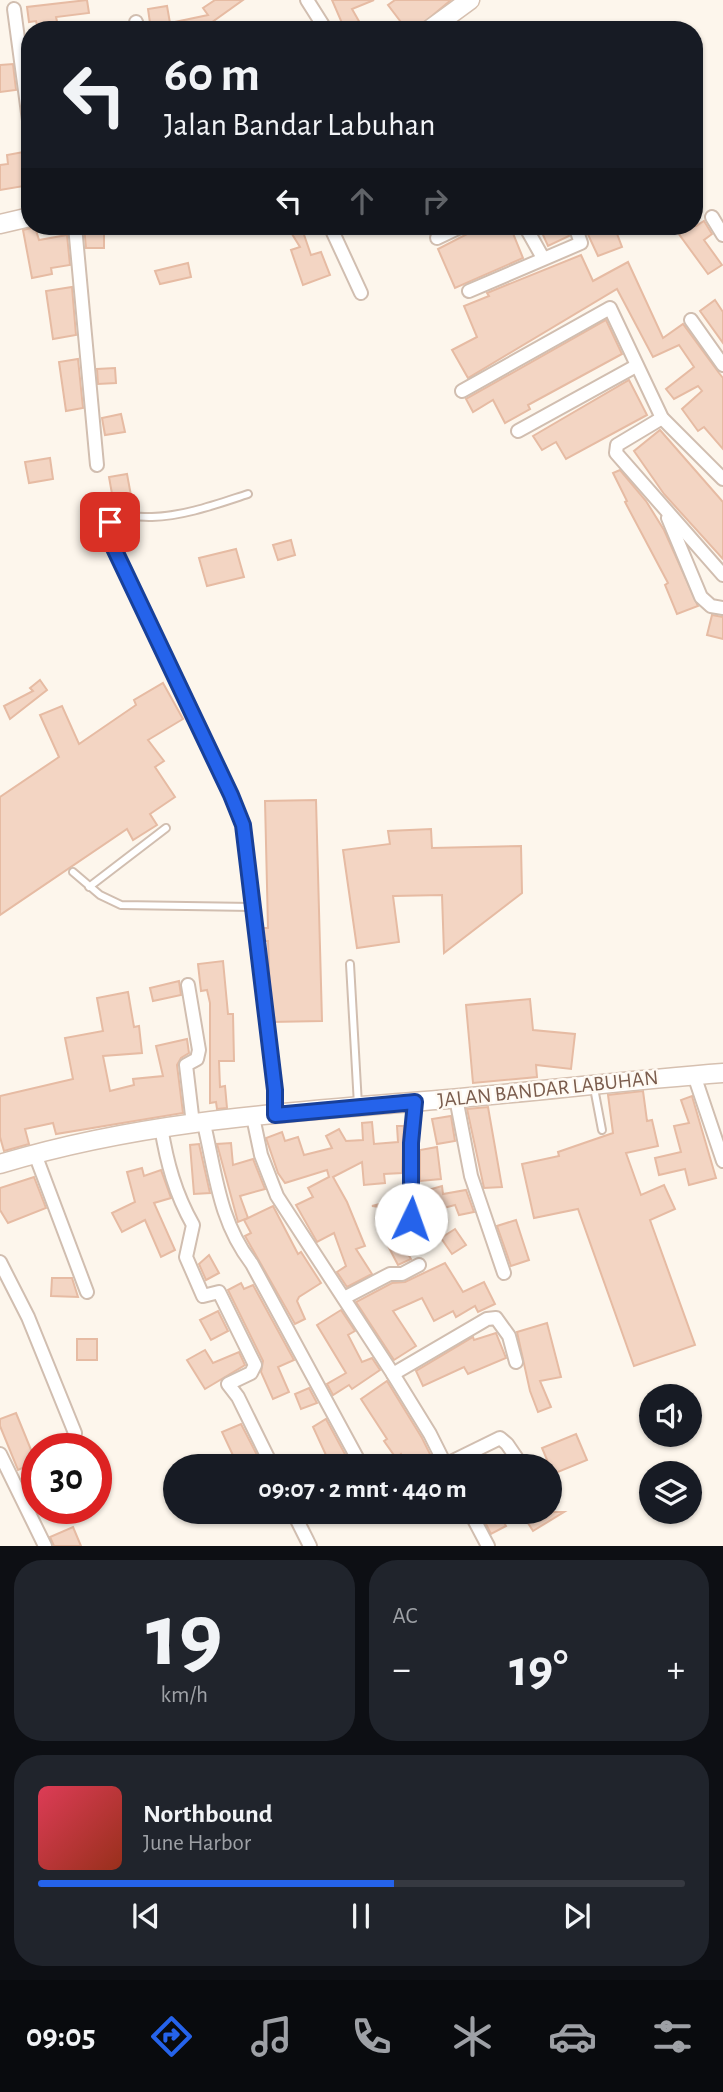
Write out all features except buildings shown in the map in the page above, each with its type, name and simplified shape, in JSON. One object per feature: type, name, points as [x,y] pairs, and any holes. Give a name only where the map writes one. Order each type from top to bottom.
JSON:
[{"type":"main road","points":[[444,21],[470,0]]},
{"type":"main road","points":[[0,224],[21,219]]},
{"type":"main road","name":"JALAN BANDAR LABUHAN","points":[[0,1164],[72,1142],[160,1127],[594,1083],[723,1073]]},
{"type":"street","points":[[307,0],[320,21]]},
{"type":"street","points":[[14,9],[21,61]]},
{"type":"street","points":[[712,217],[723,235]]},
{"type":"street","points":[[76,235],[97,465]]},
{"type":"street","points":[[334,235],[361,293]]},
{"type":"street","points":[[437,238],[443,235]]},
{"type":"street","points":[[531,235],[543,258]]},
{"type":"street","points":[[469,291],[581,243],[578,235]]},
{"type":"street","points":[[462,391],[610,308],[662,418],[723,479]]},
{"type":"street","points":[[691,320],[723,365]]},
{"type":"street","points":[[518,431],[636,366]]},
{"type":"street","points":[[662,418],[623,439],[616,448],[625,466],[723,575]]},
{"type":"street","points":[[666,513],[701,597],[711,606],[723,608]]},
{"type":"street","points":[[188,985],[199,1057],[188,1063],[185,1071],[221,1209],[355,1454]]},
{"type":"street","points":[[694,1075],[723,1161]]},
{"type":"street","points":[[456,1098],[471,1176],[504,1273]]},
{"type":"street","points":[[411,1219],[411,1143],[415,1102]]},
{"type":"street","points":[[253,1116],[261,1155],[277,1196],[393,1374],[438,1454]]},
{"type":"street","points":[[160,1127],[169,1172],[179,1200],[193,1225],[186,1257],[203,1296],[219,1292],[255,1365],[251,1373],[228,1384],[238,1397],[266,1454]]},
{"type":"street","points":[[36,1153],[87,1292]]},
{"type":"street","points":[[0,1262],[28,1317],[75,1433]]},
{"type":"street","points":[[344,1298],[390,1274],[402,1274],[419,1265]]},
{"type":"street","points":[[393,1374],[487,1319],[496,1318],[503,1324],[516,1362]]},
{"type":"street","points":[[469,1454],[500,1438],[514,1454]]},
{"type":"street","points":[[0,1454],[45,1546]]},
{"type":"street","points":[[299,1524],[310,1546]]},
{"type":"street","points":[[476,1524],[488,1546]]},
{"type":"lane","points":[[248,494],[186,513],[153,517],[118,516],[110,522],[108,530],[243,825],[275,1090],[275,1115]]},
{"type":"lane","points":[[89,887],[166,828]]},
{"type":"lane","points":[[73,872],[89,887],[121,905],[252,907]]},
{"type":"lane","points":[[350,964],[359,1106]]},
{"type":"lane","points":[[594,1083],[602,1130]]},
{"type":"route","points":[[110,522],[110,540],[217,763],[243,825],[275,1090],[275,1115],[415,1102],[411,1143],[411,1219]]}]
